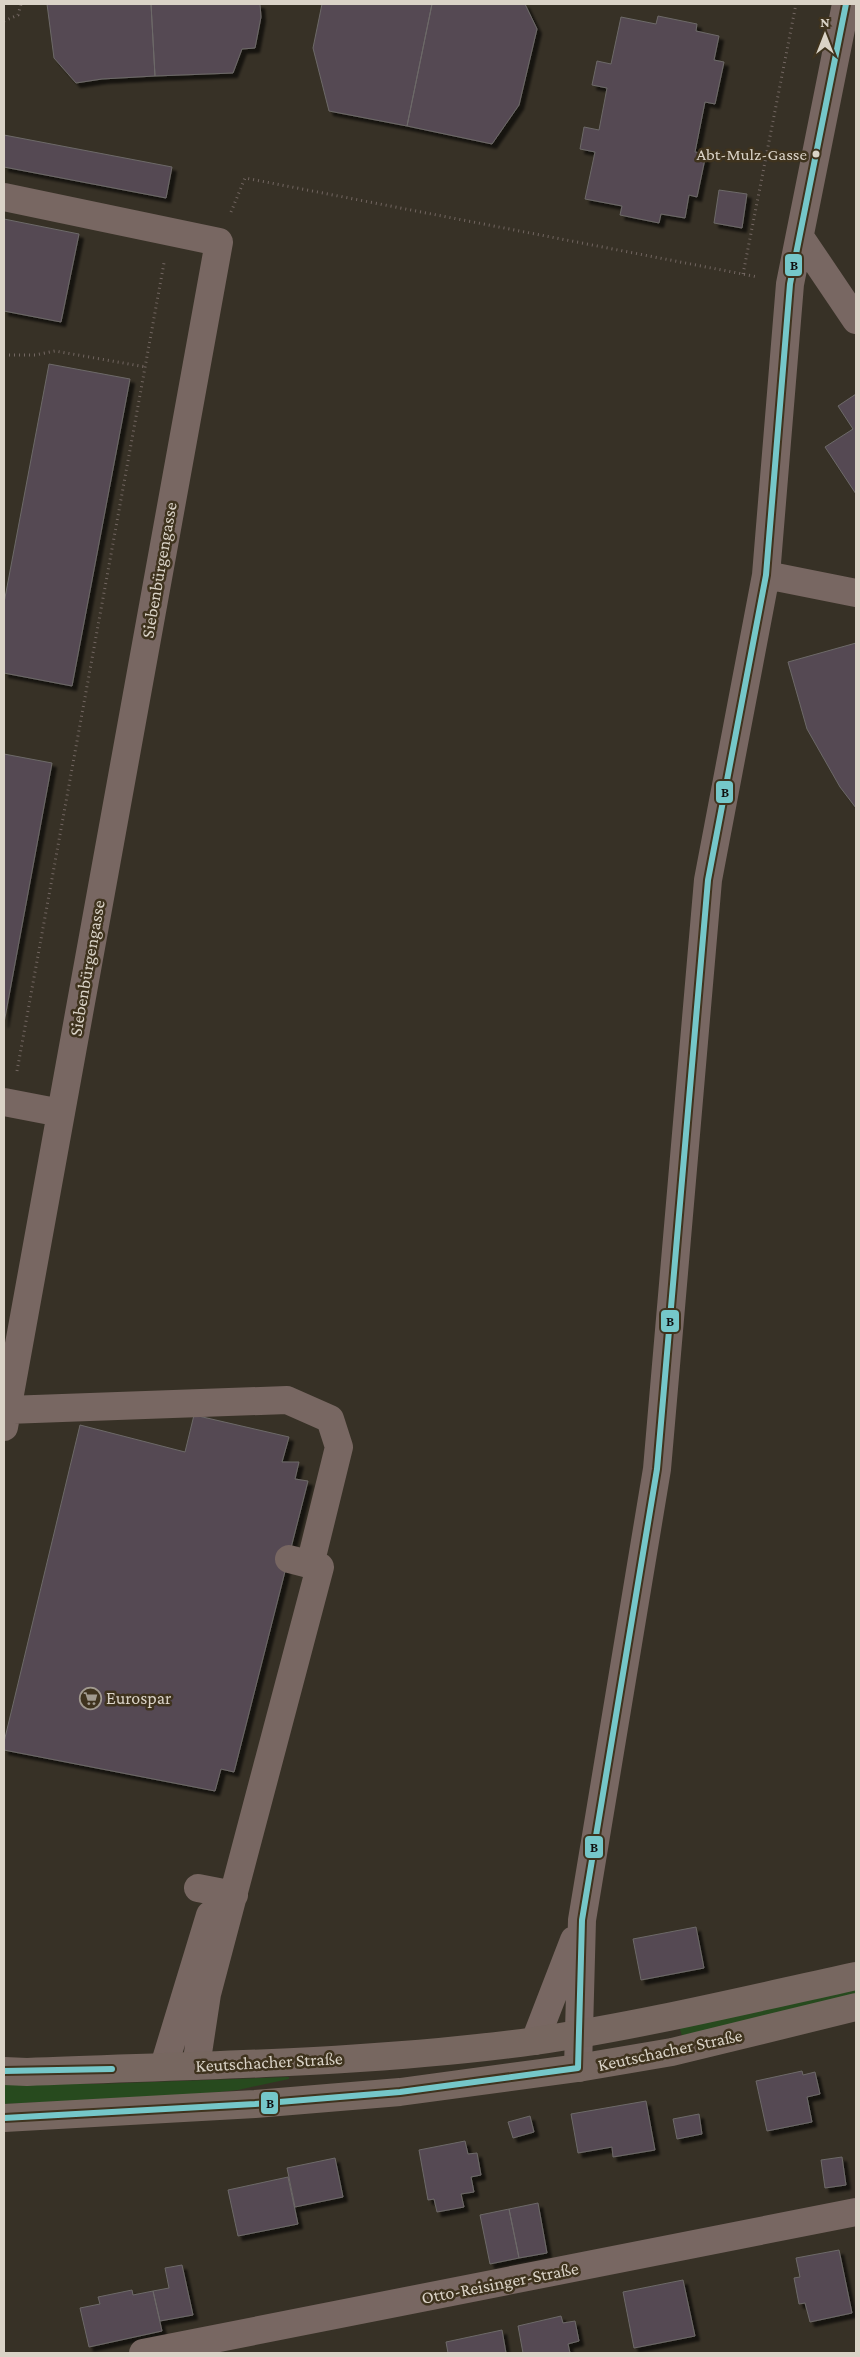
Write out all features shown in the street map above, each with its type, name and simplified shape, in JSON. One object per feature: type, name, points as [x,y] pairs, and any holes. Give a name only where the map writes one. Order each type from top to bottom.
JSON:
[{"type":"main road","name":"Keutschacher Straße","points":[[4,2071],[196,2066],[338,2059],[535,2041],[665,2018],[856,1976]]},
{"type":"main road","name":"Keutschacher Straße","points":[[4,2118],[246,2104],[400,2092],[578,2068],[672,2052],[856,2007]]},
{"type":"street","points":[[578,2068],[582,1920],[657,1468],[708,880],[766,575],[790,284],[800,236],[848,48],[846,4]]},
{"type":"street","points":[[4,197],[219,242]]},
{"type":"street","points":[[800,236],[856,320]]},
{"type":"street","name":"Siebenbürgengasse","points":[[5,1418],[219,242]]},
{"type":"street","points":[[766,575],[856,593]]},
{"type":"street","points":[[7,1103],[61,1113]]},
{"type":"street","points":[[5,1418],[286,1400],[330,1418],[339,1447],[294,1566],[320,1567],[164,2066]]},
{"type":"street","points":[[196,2066],[207,1994],[215,1898]]},
{"type":"street","points":[[535,2041],[582,1920]]},
{"type":"street","name":"Otto-Reisinger-Straße","points":[[143,2353],[856,2212]]},
{"type":"path","points":[[4,21],[18,15],[21,4]]},
{"type":"path","points":[[743,274],[796,4]]},
{"type":"path","points":[[219,242],[245,178],[790,284]]},
{"type":"path","points":[[7,1103],[170,232]]},
{"type":"path","points":[[4,355],[35,355],[55,351],[146,367]]},
{"type":"green space","points":[[856,1987],[856,1994],[682,2036],[679,2026]]},
{"type":"green space","points":[[289,2077],[289,2079],[238,2090],[191,2095],[4,2104],[4,2084],[98,2084]]},
{"type":"building","points":[[47,4],[151,4],[155,76],[102,79],[76,83],[54,58]]},
{"type":"building","points":[[151,4],[260,4],[261,17],[255,48],[242,49],[233,73],[155,76]]},
{"type":"building","points":[[322,4],[432,4],[407,126],[329,111],[313,48]]},
{"type":"building","points":[[432,4],[525,4],[537,29],[519,105],[492,144],[407,126]]},
{"type":"building","points":[[658,16],[697,24],[696,31],[719,36],[714,60],[724,62],[715,104],[705,102],[695,152],[706,154],[697,197],[689,195],[685,218],[661,214],[659,223],[620,215],[622,206],[585,199],[595,152],[580,149],[584,127],[599,130],[607,88],[592,85],[597,61],[611,64],[621,17],[656,24]]},
{"type":"building","points":[[4,135],[172,167],[166,198],[4,167]]},
{"type":"building","points":[[719,190],[747,194],[742,228],[714,223]]},
{"type":"building","points":[[4,219],[79,234],[61,322],[4,311]]},
{"type":"building","points":[[49,364],[130,379],[72,686],[4,673],[4,603]]},
{"type":"building","points":[[856,394],[856,494],[825,447],[853,429],[838,406]]},
{"type":"building","points":[[856,643],[856,808],[840,787],[807,729],[788,662]]},
{"type":"building","points":[[4,754],[52,763],[4,1023]]},
{"type":"building","points":[[194,1415],[289,1437],[282,1462],[299,1462],[295,1479],[308,1481],[234,1772],[221,1769],[215,1791],[4,1750],[4,1742],[80,1425],[185,1452]]},
{"type":"building","points":[[696,1927],[704,1968],[641,1980],[633,1939]]},
{"type":"building","points":[[802,2071],[803,2075],[815,2072],[820,2094],[807,2097],[812,2122],[767,2131],[756,2081]]},
{"type":"building","points":[[646,2101],[655,2150],[613,2157],[612,2147],[578,2153],[571,2114]]},
{"type":"building","points":[[699,2114],[702,2134],[677,2139],[673,2119]]},
{"type":"building","points":[[530,2116],[534,2132],[513,2138],[508,2122]]},
{"type":"building","points":[[465,2141],[468,2154],[477,2153],[481,2175],[471,2177],[474,2192],[461,2194],[464,2207],[437,2212],[434,2199],[428,2200],[419,2150]]},
{"type":"building","points":[[842,2157],[846,2185],[825,2188],[821,2160]]},
{"type":"building","points":[[335,2158],[343,2197],[295,2207],[287,2168]]},
{"type":"building","points":[[288,2177],[298,2224],[238,2236],[228,2190]]},
{"type":"building","points":[[538,2203],[547,2253],[519,2258],[509,2209]]},
{"type":"building","points":[[509,2209],[519,2258],[490,2264],[480,2215]]},
{"type":"building","points":[[839,2250],[852,2313],[810,2322],[805,2303],[799,2304],[794,2278],[800,2277],[796,2258]]},
{"type":"building","points":[[182,2265],[193,2315],[160,2321],[153,2291],[169,2288],[165,2268]]},
{"type":"building","points":[[683,2280],[695,2336],[634,2348],[623,2292]]},
{"type":"building","points":[[132,2290],[133,2295],[153,2291],[162,2331],[89,2347],[80,2308],[100,2304],[98,2297]]},
{"type":"building","points":[[561,2316],[563,2323],[575,2321],[579,2341],[568,2344],[570,2353],[523,2353],[518,2326]]},
{"type":"building","points":[[502,2330],[506,2353],[448,2353],[446,2342]]},
{"type":"transit line","name":"B","points":[[4,2118],[255,2104],[400,2092],[578,2068],[582,1920],[657,1469],[708,880],[766,575],[790,284],[846,4]]},
{"type":"transit line","name":"B","points":[[4,2071],[112,2069]]},
{"type":"place","name":"Abt-Mulz-Gasse","points":[[816,154]]},
{"type":"place","name":"Eurospar","points":[[90,1698]]}]
